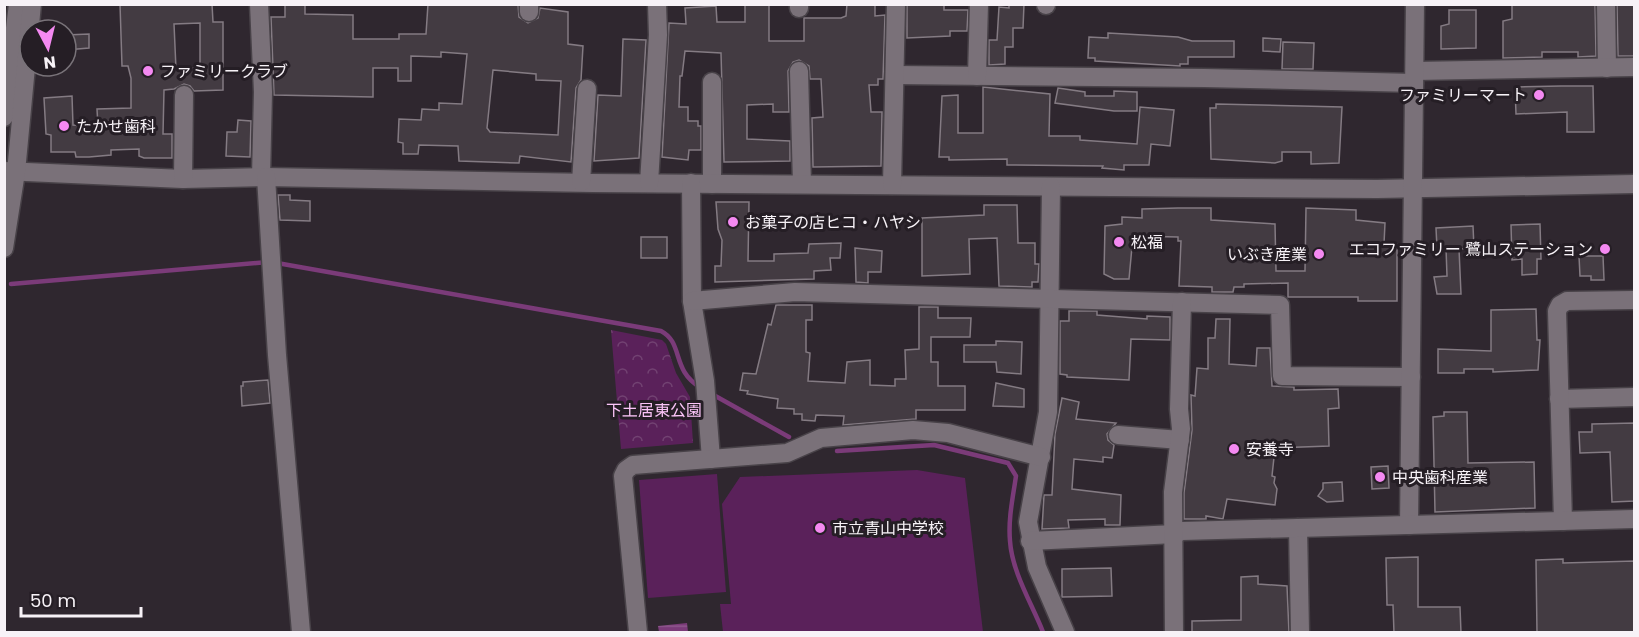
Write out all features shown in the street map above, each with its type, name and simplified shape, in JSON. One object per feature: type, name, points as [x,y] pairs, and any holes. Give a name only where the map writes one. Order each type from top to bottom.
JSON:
[{"type":"street","points":[[4,117],[18,4]]},
{"type":"street","points":[[4,248],[10,172],[32,4]]},
{"type":"street","points":[[260,4],[263,177],[272,262],[278,367],[301,633]]},
{"type":"street","points":[[649,183],[658,35],[657,4]]},
{"type":"street","points":[[892,185],[896,4]]},
{"type":"street","points":[[977,76],[979,4]]},
{"type":"street","points":[[1410,525],[1415,4]]},
{"type":"street","points":[[1606,4],[1606,68]]},
{"type":"street","points":[[895,75],[1415,77],[1635,67]]},
{"type":"street","points":[[799,71],[802,184]]},
{"type":"street","points":[[712,82],[712,184]]},
{"type":"street","points":[[581,182],[587,89]]},
{"type":"street","points":[[183,179],[184,95]]},
{"type":"street","points":[[10,172],[183,179],[263,177],[1051,187],[1413,188],[1635,184]]},
{"type":"street","points":[[691,183],[692,301],[705,381],[711,459]]},
{"type":"street","points":[[1051,187],[1048,412],[1028,522],[1037,567],[1065,633]]},
{"type":"street","points":[[692,301],[795,292],[1280,305],[1282,376],[1411,377]]},
{"type":"street","points":[[1563,521],[1557,311],[1560,304],[1567,302],[1635,300]]},
{"type":"street","points":[[1174,633],[1173,492],[1180,440],[1182,302]]},
{"type":"street","points":[[1559,399],[1635,397]]},
{"type":"street","points":[[638,633],[623,476],[626,470],[633,465],[787,453],[821,438],[913,430],[948,433],[1041,457]]},
{"type":"street","points":[[1118,435],[1180,440]]},
{"type":"street","points":[[1030,541],[1175,534],[1182,531],[1635,519]]},
{"type":"street","points":[[1298,528],[1300,633]]},
{"type":"green space","name":"下土居東公園","points":[[611,330],[662,340],[666,344],[676,373],[690,397],[693,443],[621,449]]},
{"type":"green space","name":"市立青山中学校","points":[[917,470],[965,478],[983,632],[723,632],[720,604],[731,604],[722,504],[740,477]]},
{"type":"green space","points":[[717,474],[726,592],[648,598],[639,480]]},
{"type":"shaded area","points":[[687,623],[688,632],[659,632],[658,626]]},
{"type":"building","points":[[120,4],[212,4],[213,22],[223,22],[223,90],[194,91],[190,86],[184,84],[174,89],[164,90],[163,134],[172,134],[172,158],[144,158],[139,156],[139,149],[111,150],[111,155],[89,157],[76,157],[75,152],[51,152],[51,135],[46,134],[44,98],[72,96],[73,125],[98,127],[97,109],[131,108],[131,78],[128,66],[122,66]],"holes":[[[200,23],[200,68],[176,69],[174,24]]]},
{"type":"building","points":[[285,4],[305,4],[305,14],[353,15],[353,39],[399,39],[399,34],[426,34],[428,4],[518,4],[519,17],[528,23],[538,18],[540,8],[568,12],[568,44],[583,46],[581,80],[576,88],[571,162],[520,156],[519,163],[459,161],[458,146],[419,145],[418,154],[403,154],[403,143],[398,142],[399,119],[421,120],[422,109],[439,110],[439,103],[462,104],[467,54],[441,52],[441,57],[411,56],[411,81],[398,81],[398,68],[373,68],[373,97],[274,95],[271,17],[285,17]],"holes":[[[493,70],[536,74],[536,80],[561,81],[558,135],[490,132],[487,128]]]},
{"type":"building","points":[[745,4],[769,4],[769,41],[804,41],[804,18],[841,18],[846,16],[847,4],[875,4],[875,16],[885,15],[883,79],[878,79],[878,85],[869,85],[871,112],[882,112],[881,166],[813,167],[812,118],[823,117],[821,79],[810,79],[809,66],[799,60],[793,62],[788,71],[789,112],[773,112],[773,104],[747,105],[747,139],[790,141],[790,161],[724,162],[721,53],[685,51],[682,76],[680,76],[679,107],[688,107],[688,121],[698,121],[698,126],[701,126],[701,150],[689,150],[688,160],[662,157],[669,23],[686,24],[685,8],[716,6],[717,22],[745,22]]},
{"type":"building","points":[[907,4],[944,4],[944,10],[968,10],[967,31],[950,31],[950,36],[907,38]]},
{"type":"building","points":[[1009,4],[1024,4],[1023,28],[1013,28],[1013,47],[1005,47],[1005,64],[989,65],[989,40],[997,40],[999,7],[1009,8]]},
{"type":"building","points":[[1512,4],[1595,4],[1596,56],[1578,57],[1578,52],[1542,52],[1542,57],[1503,58],[1503,21],[1512,19]]},
{"type":"building","points":[[1617,4],[1635,4],[1635,56],[1618,56]]},
{"type":"building","points":[[1449,10],[1476,10],[1476,48],[1441,49],[1441,26],[1449,24]]},
{"type":"building","points":[[1108,33],[1178,37],[1192,41],[1234,41],[1234,57],[1188,57],[1188,64],[1180,64],[1180,66],[1095,61],[1095,58],[1088,58],[1089,37],[1108,38]]},
{"type":"building","points":[[78,34],[89,34],[89,48],[78,49]]},
{"type":"building","points":[[1263,38],[1281,39],[1280,52],[1263,51]]},
{"type":"building","points":[[623,39],[646,40],[639,158],[594,161],[598,95],[621,96]]},
{"type":"building","points":[[1283,42],[1314,43],[1313,69],[1282,69]]},
{"type":"building","points":[[1593,86],[1594,132],[1567,132],[1567,112],[1516,114],[1515,87]]},
{"type":"building","points":[[983,87],[1050,94],[1049,136],[1080,136],[1080,140],[1137,144],[1140,107],[1174,110],[1170,146],[1151,144],[1149,165],[1124,165],[1124,170],[1102,168],[1103,166],[1007,165],[1007,159],[949,160],[949,157],[939,157],[942,96],[958,95],[958,133],[983,133]]},
{"type":"building","points":[[1058,88],[1085,92],[1085,96],[1114,96],[1114,91],[1137,92],[1137,111],[1114,111],[1055,103]]},
{"type":"building","points":[[1216,104],[1342,107],[1339,163],[1311,164],[1311,152],[1282,152],[1282,161],[1275,163],[1211,159],[1210,108],[1216,108]]},
{"type":"building","points":[[238,120],[251,121],[250,157],[226,156],[227,132],[237,132]]},
{"type":"building","points":[[278,195],[290,195],[290,200],[310,201],[310,221],[280,220]]},
{"type":"building","points":[[716,202],[749,202],[748,261],[774,261],[774,254],[808,253],[809,244],[841,243],[840,258],[830,258],[831,270],[814,271],[814,279],[715,282],[715,266],[721,266],[722,240],[718,229]]},
{"type":"building","points":[[984,205],[1017,205],[1018,243],[1035,243],[1035,264],[1039,264],[1038,282],[1032,282],[1032,287],[999,286],[997,238],[969,239],[970,274],[922,276],[922,218],[984,215]]},
{"type":"building","points":[[1211,208],[1211,220],[1275,224],[1276,271],[1305,271],[1306,208],[1356,210],[1356,220],[1385,223],[1384,244],[1397,244],[1397,301],[1358,301],[1358,297],[1288,297],[1288,283],[1244,284],[1244,287],[1234,287],[1233,292],[1212,292],[1212,287],[1179,286],[1181,241],[1178,241],[1178,237],[1133,236],[1129,279],[1114,279],[1104,274],[1105,226],[1122,224],[1122,217],[1142,218],[1142,209]]},
{"type":"building","points":[[1540,224],[1541,259],[1537,259],[1537,274],[1522,275],[1522,259],[1512,260],[1511,225]]},
{"type":"building","points":[[1473,226],[1474,248],[1459,249],[1461,294],[1437,294],[1434,277],[1447,276],[1446,248],[1437,248],[1436,228]]},
{"type":"building","points":[[641,237],[667,237],[667,258],[641,258]]},
{"type":"building","points":[[855,248],[882,251],[881,272],[868,272],[868,283],[856,282]]},
{"type":"building","points":[[1579,256],[1603,256],[1604,280],[1591,280],[1591,276],[1580,276]]},
{"type":"building","points":[[776,305],[812,305],[812,320],[806,320],[806,352],[810,353],[808,381],[845,383],[847,362],[870,360],[870,385],[895,386],[895,379],[906,379],[905,350],[919,349],[919,307],[938,307],[938,318],[971,318],[970,337],[931,337],[931,362],[938,362],[938,386],[965,386],[965,410],[916,410],[916,419],[843,425],[844,416],[816,415],[815,421],[802,420],[802,414],[794,414],[794,409],[777,408],[778,399],[747,394],[748,391],[740,390],[743,373],[756,374],[768,324],[771,325]]},
{"type":"building","points":[[1536,309],[1537,340],[1540,340],[1538,370],[1493,372],[1493,369],[1464,369],[1464,373],[1438,373],[1438,349],[1491,351],[1491,310]]},
{"type":"building","points":[[1069,311],[1097,311],[1097,315],[1147,319],[1147,316],[1170,317],[1170,340],[1131,339],[1129,380],[1067,377],[1067,375],[1060,374],[1060,321],[1069,321]]},
{"type":"building","points":[[1216,319],[1230,319],[1229,364],[1256,366],[1257,348],[1270,348],[1272,386],[1294,387],[1294,390],[1338,389],[1339,408],[1328,409],[1329,446],[1275,448],[1272,476],[1275,477],[1274,483],[1277,489],[1275,505],[1227,499],[1223,519],[1206,516],[1206,519],[1184,519],[1184,493],[1192,430],[1191,395],[1195,396],[1197,368],[1208,369],[1208,338],[1215,338]]},
{"type":"building","points":[[996,341],[1022,342],[1021,374],[997,372],[996,362],[964,362],[964,345],[996,345]]},
{"type":"building","points":[[268,380],[270,403],[242,406],[241,386],[243,382]]},
{"type":"building","points":[[996,383],[1024,389],[1024,407],[993,406]]},
{"type":"building","points":[[1062,398],[1079,402],[1076,419],[1116,423],[1107,434],[1108,440],[1114,445],[1112,458],[1103,457],[1103,462],[1074,459],[1072,489],[1121,495],[1120,525],[1105,525],[1105,519],[1068,520],[1069,528],[1042,529],[1044,495],[1052,495],[1055,434]]},
{"type":"building","points":[[1444,412],[1467,412],[1468,463],[1534,462],[1535,508],[1435,512],[1433,417],[1444,416]]},
{"type":"building","points":[[1635,423],[1635,501],[1612,502],[1610,452],[1580,453],[1579,432],[1592,432],[1592,424]]},
{"type":"building","name":"中央歯科産業","points":[[1388,466],[1389,488],[1372,489],[1371,467]]},
{"type":"building","points":[[1342,482],[1343,501],[1327,502],[1318,496],[1323,489],[1323,483]]},
{"type":"building","points":[[1418,557],[1418,607],[1460,607],[1461,633],[1394,633],[1393,605],[1387,605],[1386,558]]},
{"type":"building","points":[[1563,559],[1563,563],[1635,561],[1635,633],[1537,633],[1536,560]]},
{"type":"building","points":[[1111,568],[1112,596],[1062,597],[1062,569]]},
{"type":"building","points":[[1258,576],[1258,584],[1287,586],[1289,633],[1192,633],[1192,621],[1241,620],[1241,577]]},
{"type":"waterway","points":[[11,284],[268,262]]},
{"type":"waterway","points":[[277,263],[661,331],[673,342],[685,373],[700,387]]},
{"type":"waterway","points":[[710,393],[789,437]]},
{"type":"waterway","points":[[837,451],[934,445],[1008,463],[1016,476],[1010,525],[1014,564],[1043,632]]},
{"type":"place","name":"ファミリークラブ","points":[[148,71]]},
{"type":"place","name":"ファミリーマート","points":[[1539,95]]},
{"type":"place","name":"たかせ歯科","points":[[64,126]]},
{"type":"place","name":"お菓子の店ヒコ・ハヤシ","points":[[733,222]]},
{"type":"place","name":"松福","points":[[1119,242]]},
{"type":"place","name":"エコファミリー 鷺山ステーション","points":[[1605,249]]},
{"type":"place","name":"いぶき産業","points":[[1319,254]]},
{"type":"place","name":"安養寺","points":[[1234,449]]},
{"type":"place","name":"中央歯科産業","points":[[1380,477]]},
{"type":"place","name":"市立青山中学校","points":[[820,528]]}]
